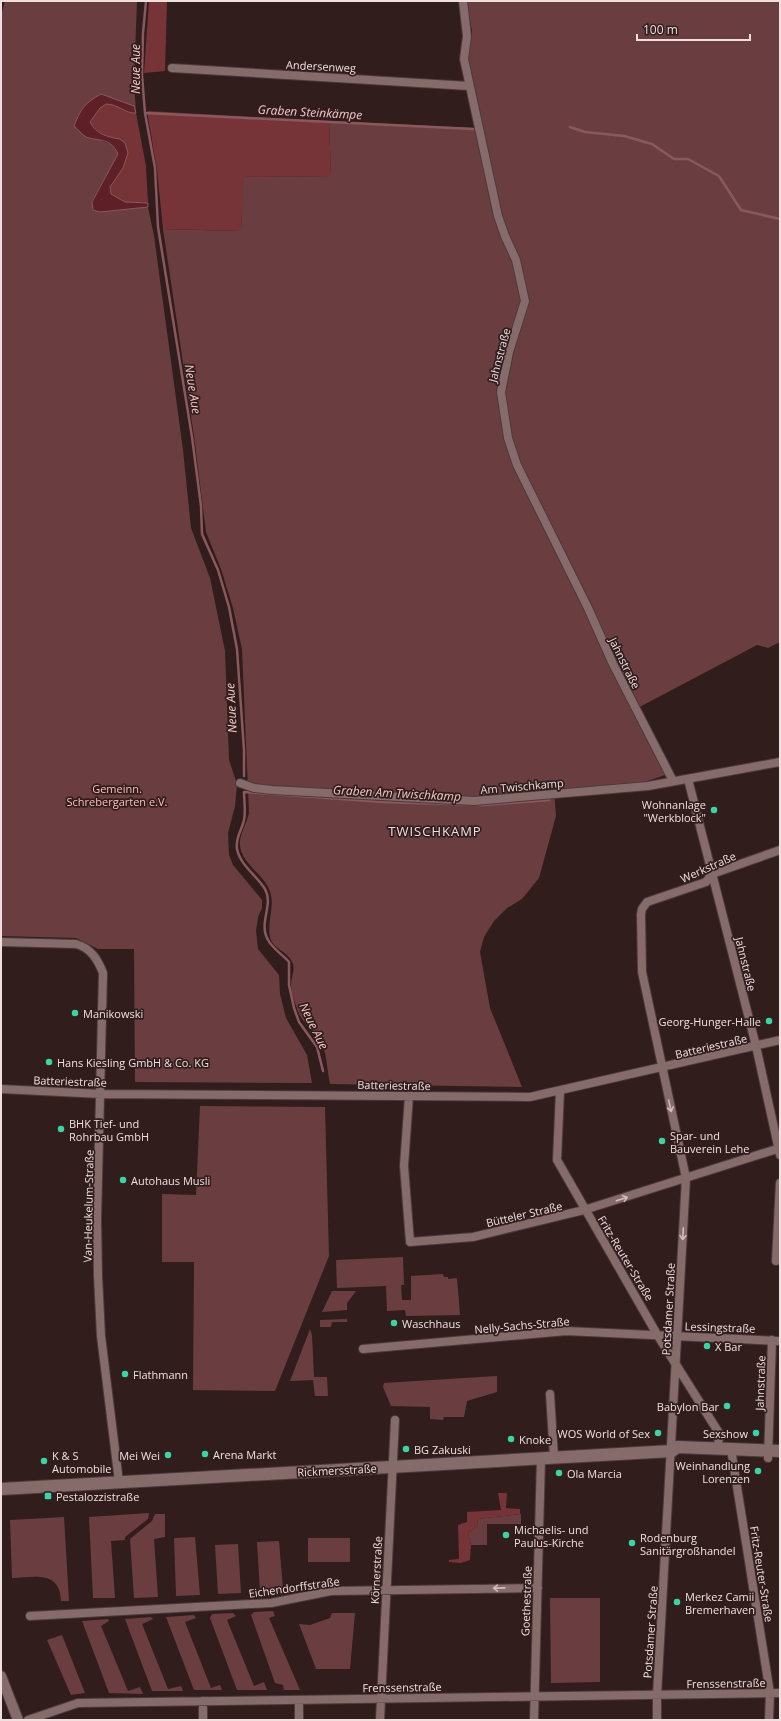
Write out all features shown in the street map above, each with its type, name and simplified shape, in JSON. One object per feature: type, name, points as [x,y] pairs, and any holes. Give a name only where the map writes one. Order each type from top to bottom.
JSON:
[{"type":"main road","name":"Rickmersstraße","points":[[1,1489],[672,1451],[677,1447],[718,1448],[731,1452]]},
{"type":"main road","name":"Rickmersstraße","points":[[672,1451],[677,1455],[731,1452],[774,1455]]},
{"type":"street","name":"Jahnstraße","points":[[463,1],[467,36],[464,59],[469,86],[498,216],[516,260],[525,301],[509,352],[501,392],[508,438],[517,466],[588,608],[613,664],[673,781]]},
{"type":"street","name":"Andersenweg","points":[[172,68],[469,86]]},
{"type":"street","name":"Am Twischkamp","points":[[240,783],[254,788],[272,790],[474,801],[648,786],[780,762]]},
{"type":"street","name":"Jahnstraße","points":[[688,778],[756,1046],[780,1150]]},
{"type":"street","name":"Werkstraße","points":[[645,904],[706,882],[712,874],[780,850]]},
{"type":"street","name":"Potsdamer Straße","points":[[645,904],[641,914],[642,972],[686,1178],[672,1451],[657,1694],[657,1720]]},
{"type":"street","name":"Van-Heukelum-Straße","points":[[1,942],[76,944],[87,949],[95,956],[103,973],[97,1219],[98,1282],[101,1336],[119,1482]]},
{"type":"street","name":"Batteriestraße","points":[[1,1089],[101,1094],[530,1097],[780,1040]]},
{"type":"street","name":"Fritz-Reuter-Straße","points":[[560,1091],[556,1160],[658,1336],[718,1434],[718,1448]]},
{"type":"street","name":"Bütteler Straße","points":[[409,1096],[404,1166],[410,1242],[473,1237],[584,1210],[780,1150]]},
{"type":"street","points":[[776,1261],[780,1183]]},
{"type":"street","name":"Nelly-Sachs-Straße","points":[[363,1349],[566,1331],[658,1336]]},
{"type":"street","name":"Lessingstraße","points":[[658,1336],[776,1341]]},
{"type":"street","name":"Jahnstraße","points":[[774,1455],[776,1341]]},
{"type":"street","points":[[550,1394],[554,1458]]},
{"type":"street","name":"Körnerstraße","points":[[380,1720],[395,1420]]},
{"type":"street","name":"Fritz-Reuter-Straße","points":[[731,1452],[770,1693],[769,1720]]},
{"type":"street","name":"Goethestraße","points":[[534,1720],[541,1458]]},
{"type":"street","name":"Eichendorffstraße","points":[[30,1616],[271,1603],[331,1591],[538,1588]]},
{"type":"street","points":[[1,1676],[18,1720]]},
{"type":"street","name":"Frenssenstraße","points":[[28,1720],[78,1703],[780,1693]]},
{"type":"street","points":[[299,1700],[299,1720]]},
{"type":"street","points":[[203,1701],[203,1720]]},
{"type":"green space","name":"Gemeinn. Schrebergarten e.V.","points":[[5,1],[137,1],[134,80],[136,113],[134,106],[79,113],[93,134],[102,141],[112,145],[118,154],[92,201],[100,212],[148,207],[154,236],[183,450],[191,528],[210,578],[225,651],[229,760],[237,784],[235,806],[228,833],[229,855],[233,865],[262,900],[262,908],[258,917],[256,931],[258,949],[279,975],[280,994],[286,1018],[307,1055],[312,1083],[135,1082],[134,949],[98,949],[76,938],[1,936],[1,16]]},
{"type":"green space","points":[[466,1],[780,1],[780,642],[768,648],[757,645],[632,711],[665,775],[645,782],[554,791],[556,816],[539,878],[522,899],[507,908],[494,921],[484,937],[480,952],[490,1008],[522,1087],[330,1084],[325,1055],[320,1039],[300,1015],[293,998],[291,985],[294,969],[293,964],[288,956],[274,945],[270,937],[269,926],[272,906],[271,895],[264,881],[243,856],[241,849],[240,841],[249,813],[242,649],[233,608],[221,569],[206,532],[194,436],[163,229],[241,231],[243,177],[331,176],[329,121],[475,128],[483,131],[467,57],[472,31]]},
{"type":"green space","points":[[200,1106],[325,1107],[329,1256],[275,1391],[193,1390],[194,1262],[162,1262],[162,1194],[196,1195]]},
{"type":"green space","points":[[403,1257],[404,1285],[401,1285],[402,1300],[411,1300],[411,1276],[443,1274],[444,1277],[448,1277],[448,1279],[457,1278],[460,1315],[406,1316],[405,1310],[387,1311],[386,1286],[337,1288],[336,1260]]},
{"type":"green space","points":[[332,1291],[356,1291],[347,1303],[347,1310],[322,1312]]},
{"type":"green space","points":[[347,1319],[347,1322],[332,1322],[331,1327],[320,1327],[320,1320]]},
{"type":"green space","points":[[310,1329],[312,1335],[314,1377],[327,1377],[328,1396],[315,1396],[313,1380],[290,1381]]},
{"type":"green space","points":[[497,1376],[497,1392],[467,1401],[464,1417],[444,1417],[443,1420],[430,1419],[430,1407],[391,1406],[383,1387],[384,1383]]},
{"type":"green space","points":[[149,1513],[148,1519],[125,1537],[125,1540],[111,1541],[115,1598],[93,1598],[89,1517]]},
{"type":"green space","points":[[155,1514],[165,1514],[165,1537],[154,1539],[158,1597],[134,1598],[130,1539],[152,1521]]},
{"type":"green space","points":[[521,1514],[521,1524],[487,1524],[487,1545],[471,1545],[468,1533],[478,1526],[477,1519]]},
{"type":"green space","points":[[64,1517],[69,1601],[61,1601],[60,1591],[56,1584],[51,1580],[37,1577],[12,1578],[10,1520]]},
{"type":"green space","points":[[195,1537],[200,1595],[176,1596],[174,1538]]},
{"type":"green space","points":[[308,1538],[350,1538],[350,1562],[308,1562]]},
{"type":"green space","points":[[279,1541],[283,1589],[260,1591],[257,1542]]},
{"type":"green space","points":[[238,1544],[241,1593],[218,1594],[215,1545]]},
{"type":"green space","points":[[550,1598],[600,1598],[600,1682],[551,1683]]},
{"type":"green space","points":[[273,1611],[275,1616],[269,1618],[300,1690],[284,1690],[283,1685],[275,1683],[251,1615],[254,1612]]},
{"type":"green space","points":[[233,1613],[236,1616],[227,1620],[254,1686],[264,1682],[267,1690],[237,1690],[210,1618],[212,1614]]},
{"type":"green space","points":[[332,1613],[355,1613],[350,1669],[316,1669],[299,1624],[310,1625],[330,1618]]},
{"type":"green space","points":[[194,1615],[196,1618],[185,1622],[211,1688],[220,1685],[222,1690],[194,1690],[166,1617]]},
{"type":"green space","points":[[151,1617],[153,1619],[142,1624],[168,1689],[181,1686],[183,1691],[152,1691],[125,1619]]},
{"type":"green space","points":[[108,1619],[109,1621],[101,1626],[128,1691],[140,1687],[143,1694],[109,1693],[82,1621]]},
{"type":"green space","points":[[62,1635],[85,1693],[71,1695],[47,1640]]},
{"type":"shaded area","points":[[149,1],[167,1],[165,71],[144,73]]},
{"type":"shaded area","points":[[101,94],[134,106],[136,113],[106,104],[100,108],[90,122],[99,132],[106,136],[120,139],[125,143],[128,153],[123,168],[110,187],[111,194],[125,202],[148,203],[148,207],[100,212],[93,210],[92,202],[118,154],[108,142],[86,137],[74,126],[84,107],[91,100]]},
{"type":"shaded area","points":[[106,104],[136,113],[146,166],[148,203],[125,202],[111,194],[110,187],[123,168],[128,153],[120,139],[99,132],[90,122],[100,108]]},
{"type":"shaded area","points":[[147,111],[329,121],[331,176],[244,177],[241,231],[163,229],[157,170]]},
{"type":"shaded area","points":[[498,1493],[507,1493],[506,1508],[520,1509],[520,1514],[477,1519],[478,1526],[468,1533],[471,1545],[470,1560],[461,1563],[449,1562],[449,1560],[459,1559],[458,1525],[467,1522],[467,1512],[501,1510]]},
{"type":"waterway","name":"Neue Aue","points":[[146,1],[143,33],[142,75],[145,113],[155,168],[158,227],[192,437],[201,506],[202,534],[218,570],[229,607],[237,649],[244,750],[244,776]]},
{"type":"waterway","name":"Graben Steinkämpe","points":[[145,113],[473,129]]},
{"type":"waterway","name":"Graben Steinkämpe","points":[[570,127],[585,132],[624,136],[652,144],[674,159],[688,159],[719,176],[741,210],[780,219]]},
{"type":"waterway","name":"Neue Aue","points":[[323,1071],[317,1047],[299,1022],[294,1008],[289,985],[289,962],[272,946],[265,934],[268,901],[265,889],[245,865],[237,849],[238,838],[245,817],[244,792],[384,802],[484,805],[549,800]]},
{"type":"place","name":"Wohnanlage \"Werkblock\"","points":[[714,810]]},
{"type":"place","name":"Manikowski","points":[[75,1013]]},
{"type":"place","name":"Georg-Hunger-Halle","points":[[769,1021]]},
{"type":"place","name":"Hans Kiesling GmbH & Co. KG","points":[[49,1062]]},
{"type":"place","name":"BHK Tief- und Rohrbau GmbH","points":[[61,1129]]},
{"type":"place","name":"Spar- und Bauverein Lehe","points":[[662,1141]]},
{"type":"place","name":"Autohaus Musli","points":[[123,1180]]},
{"type":"place","name":"Waschhaus","points":[[394,1323]]},
{"type":"place","name":"X Bar","points":[[707,1346]]},
{"type":"place","name":"Flathmann","points":[[125,1374]]},
{"type":"place","name":"Babylon Bar","points":[[727,1406]]},
{"type":"place","name":"WOS World of Sex","points":[[658,1433]]},
{"type":"place","name":"Sexshow","points":[[756,1433]]},
{"type":"place","name":"Knoke","points":[[511,1439]]},
{"type":"place","name":"BG Zakuski","points":[[406,1449]]},
{"type":"place","name":"Arena Markt","points":[[205,1454]]},
{"type":"place","name":"Mei Wei","points":[[168,1455]]},
{"type":"place","name":"K & S Automobile","points":[[44,1461]]},
{"type":"place","name":"Weinhandlung Lorenzen","points":[[758,1471]]},
{"type":"place","name":"Ola Marcia","points":[[559,1473]]},
{"type":"place","name":"Pestalozzistraße","points":[[48,1496]]},
{"type":"place","name":"Michaelis- und Paulus-Kirche","points":[[506,1535]]},
{"type":"place","name":"Rodenburg Sanitärgroßhandel","points":[[632,1543]]},
{"type":"place","name":"Merkez Camii Bremerhaven","points":[[677,1602]]},
{"type":"district","name":"TWISCHKAMP","points":[[435,831]]},
{"type":"water label","name":"Graben Am Twischkamp","points":[[397,793]]}]
